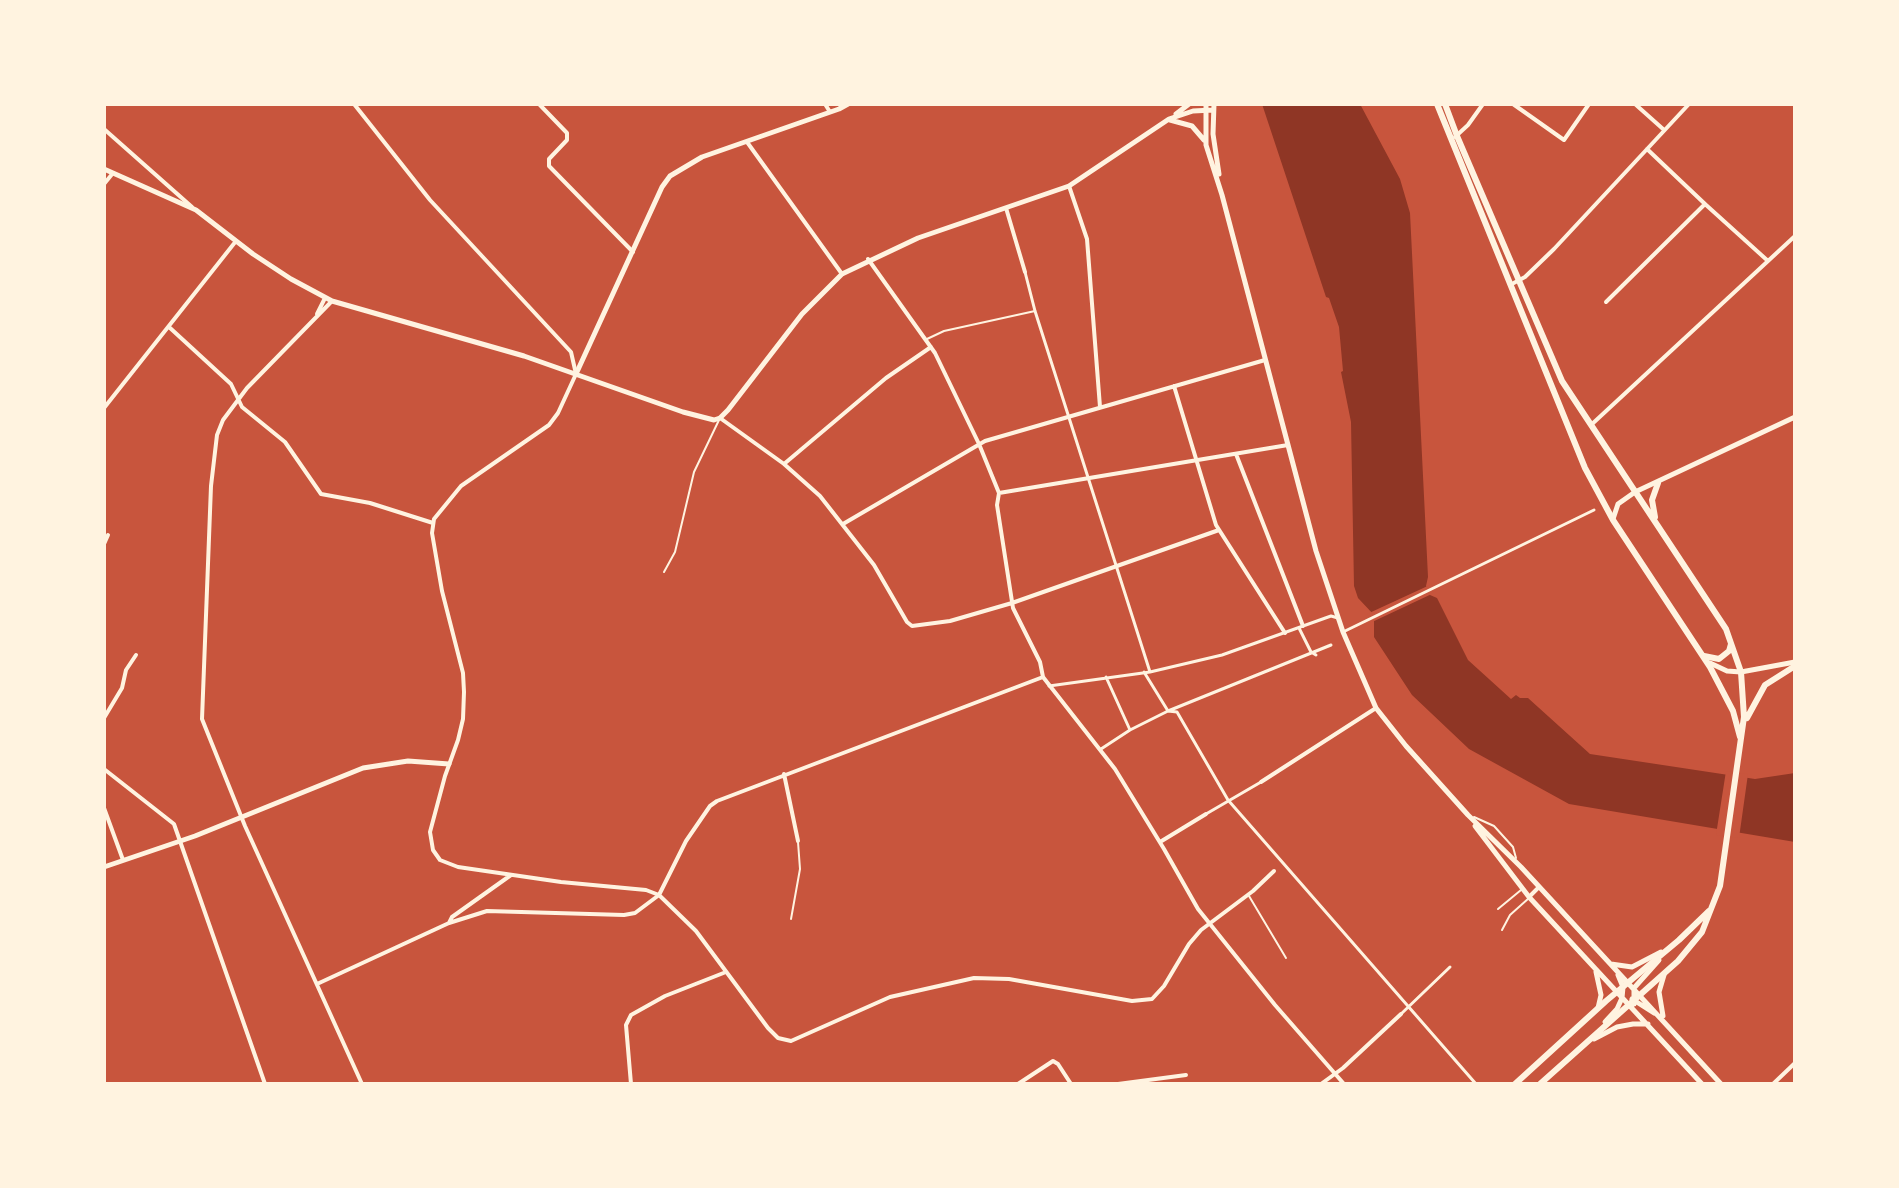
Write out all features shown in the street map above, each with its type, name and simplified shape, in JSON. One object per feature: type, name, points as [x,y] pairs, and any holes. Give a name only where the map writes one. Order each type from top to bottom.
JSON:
[{"type":"highway","points":[[1437,104],[1520,280],[1553,362],[1590,426],[1718,616],[1741,672],[1744,707],[1741,741],[1720,886],[1702,932],[1664,974],[1637,991],[1633,1001],[1540,1084]]},
{"type":"highway","points":[[1445,104],[1453,138],[1585,468],[1613,520],[1704,656],[1733,711],[1741,741]]},
{"type":"highway","points":[[1564,417],[1569,408],[1580,410]]},
{"type":"highway","points":[[1657,525],[1652,500],[1658,483]]},
{"type":"highway","points":[[1704,656],[1719,659],[1729,651],[1731,642]]},
{"type":"highway","points":[[1741,741],[1749,710],[1759,692],[1795,664]]},
{"type":"highway","points":[[1515,1084],[1598,1008],[1623,991],[1712,908]]},
{"type":"main road","points":[[576,374],[662,187],[670,176],[702,157],[848,104]]},
{"type":"main road","points":[[104,169],[196,210],[291,279],[332,301],[524,356],[701,418],[720,418],[813,302],[842,274],[868,259],[918,238],[1069,186],[1189,104]]},
{"type":"main road","points":[[1205,107],[1206,145]]},
{"type":"main road","points":[[1169,119],[1214,107],[1213,134],[1222,195]]},
{"type":"main road","points":[[1169,119],[1192,126],[1206,145],[1315,546],[1343,632],[1376,708],[1468,815],[1610,964],[1623,991],[1615,1012],[1582,1046]]},
{"type":"main road","points":[[1613,520],[1618,504],[1635,492],[1795,417]]},
{"type":"main road","points":[[1704,656],[1714,667],[1741,672],[1795,664]]},
{"type":"main road","points":[[104,867],[182,841],[336,777],[380,764],[425,761],[449,764]]},
{"type":"main road","points":[[1468,815],[1522,889],[1594,967],[1633,1001],[1648,1024],[1702,1084]]},
{"type":"main road","points":[[1610,964],[1632,967],[1669,948]]},
{"type":"main road","points":[[1637,991],[1669,948]]},
{"type":"main road","points":[[1594,967],[1601,995],[1598,1008]]},
{"type":"main road","points":[[1664,974],[1659,992],[1665,1021]]},
{"type":"main road","points":[[1623,991],[1637,991],[1721,1084]]},
{"type":"main road","points":[[1633,1001],[1665,1021]]},
{"type":"main road","points":[[1582,1046],[1617,1027],[1648,1024]]},
{"type":"street","points":[[354,104],[430,200],[571,352],[576,374],[549,425],[461,486],[442,506],[433,523],[442,591],[463,673],[463,719],[432,825],[433,850],[440,860],[511,875],[638,889],[659,895],[696,931],[773,1033],[778,1038],[791,1041],[890,997],[974,978],[1019,980],[1132,1001],[1152,999],[1164,986],[1189,944],[1284,862]]},
{"type":"street","points":[[539,104],[567,133],[567,140],[549,159],[549,166],[633,252]]},
{"type":"street","points":[[825,104],[830,112]]},
{"type":"street","points":[[1453,138],[1483,104]]},
{"type":"street","points":[[1513,104],[1564,140],[1589,104]]},
{"type":"street","points":[[1635,104],[1664,130]]},
{"type":"street","points":[[1510,285],[1520,280],[1554,249],[1689,104]]},
{"type":"street","points":[[104,129],[196,210]]},
{"type":"street","points":[[747,142],[842,274]]},
{"type":"street","points":[[1647,149],[1768,261]]},
{"type":"street","points":[[104,184],[113,173]]},
{"type":"street","points":[[1069,186],[1087,239],[1100,407]]},
{"type":"street","points":[[1606,302],[1705,204]]},
{"type":"street","points":[[1006,208],[1035,311],[1150,672]]},
{"type":"street","points":[[1590,426],[1795,236]]},
{"type":"street","points":[[104,408],[236,241]]},
{"type":"street","points":[[868,259],[931,347],[979,444],[999,493],[997,505],[1012,603],[1040,662],[1043,677],[1101,749],[1209,924],[1344,1084]]},
{"type":"street","points":[[325,298],[317,314],[223,420],[214,450],[202,719],[242,817],[362,1084]]},
{"type":"street","points":[[317,314],[322,313],[332,301]]},
{"type":"street","points":[[169,327],[231,384],[242,407],[285,442],[324,496],[370,503],[433,523]]},
{"type":"street","points":[[784,464],[886,378],[931,347]]},
{"type":"street","points":[[843,524],[979,444],[1265,360]]},
{"type":"street","points":[[1174,386],[1219,530],[1285,633]]},
{"type":"street","points":[[720,418],[784,464],[820,496],[874,565],[912,626],[950,621],[1012,603],[1219,530]]},
{"type":"street","points":[[999,493],[1288,445]]},
{"type":"street","points":[[1236,454],[1311,652],[1316,655]]},
{"type":"street","points":[[1343,632],[1594,510]]},
{"type":"street","points":[[104,544],[108,535]]},
{"type":"street","points":[[1049,686],[1150,672],[1222,655],[1331,616],[1338,618]]},
{"type":"street","points":[[1101,749],[1168,711],[1331,645]]},
{"type":"street","points":[[104,718],[122,688],[126,670],[136,655]]},
{"type":"street","points":[[1144,672],[1168,711]]},
{"type":"street","points":[[317,984],[449,923],[494,909],[629,915],[644,908],[659,895],[686,841],[710,806],[717,801],[1043,677]]},
{"type":"street","points":[[1106,677],[1130,730]]},
{"type":"street","points":[[1160,842],[1376,708]]},
{"type":"street","points":[[1168,711],[1177,712],[1228,800],[1476,1084]]},
{"type":"street","points":[[104,769],[174,824],[265,1084]]},
{"type":"street","points":[[784,774],[798,841]]},
{"type":"street","points":[[104,808],[123,860]]},
{"type":"street","points":[[449,923],[452,917],[511,875]]},
{"type":"street","points":[[1522,889],[1532,880]]},
{"type":"street","points":[[1529,897],[1539,887]]},
{"type":"street","points":[[1321,1084],[1450,967]]},
{"type":"street","points":[[631,1084],[626,1025],[631,1015],[665,996],[726,972]]},
{"type":"street","points":[[1018,1084],[1053,1061],[1071,1084]]},
{"type":"street","points":[[1773,1084],[1795,1063]]},
{"type":"street","points":[[1118,1084],[1186,1075]]},
{"type":"lane","points":[[926,340],[944,331],[1035,311]]},
{"type":"lane","points":[[664,572],[675,552],[694,472],[720,418]]},
{"type":"lane","points":[[1468,815],[1494,826],[1513,847],[1517,863]]},
{"type":"lane","points":[[791,919],[800,869],[798,841]]},
{"type":"lane","points":[[1498,909],[1522,889]]},
{"type":"lane","points":[[1248,895],[1286,958]]},
{"type":"lane","points":[[1502,930],[1510,915],[1529,897]]},
{"type":"shaded area","points":[[1262,104],[1360,104],[1400,179],[1410,213],[1426,586],[1430,595],[1437,598],[1468,660],[1511,699],[1516,695],[1528,698],[1590,754],[1755,779],[1795,773],[1795,842],[1569,804],[1469,749],[1412,695],[1374,637],[1374,615],[1358,598],[1354,586],[1351,422],[1341,372],[1339,327],[1326,297]]},
{"type":"pier","points":[[1432,584],[1432,591],[1436,592],[1370,623],[1367,614]]},
{"type":"pier","points":[[1726,771],[1748,774],[1739,838],[1716,835]]}]
